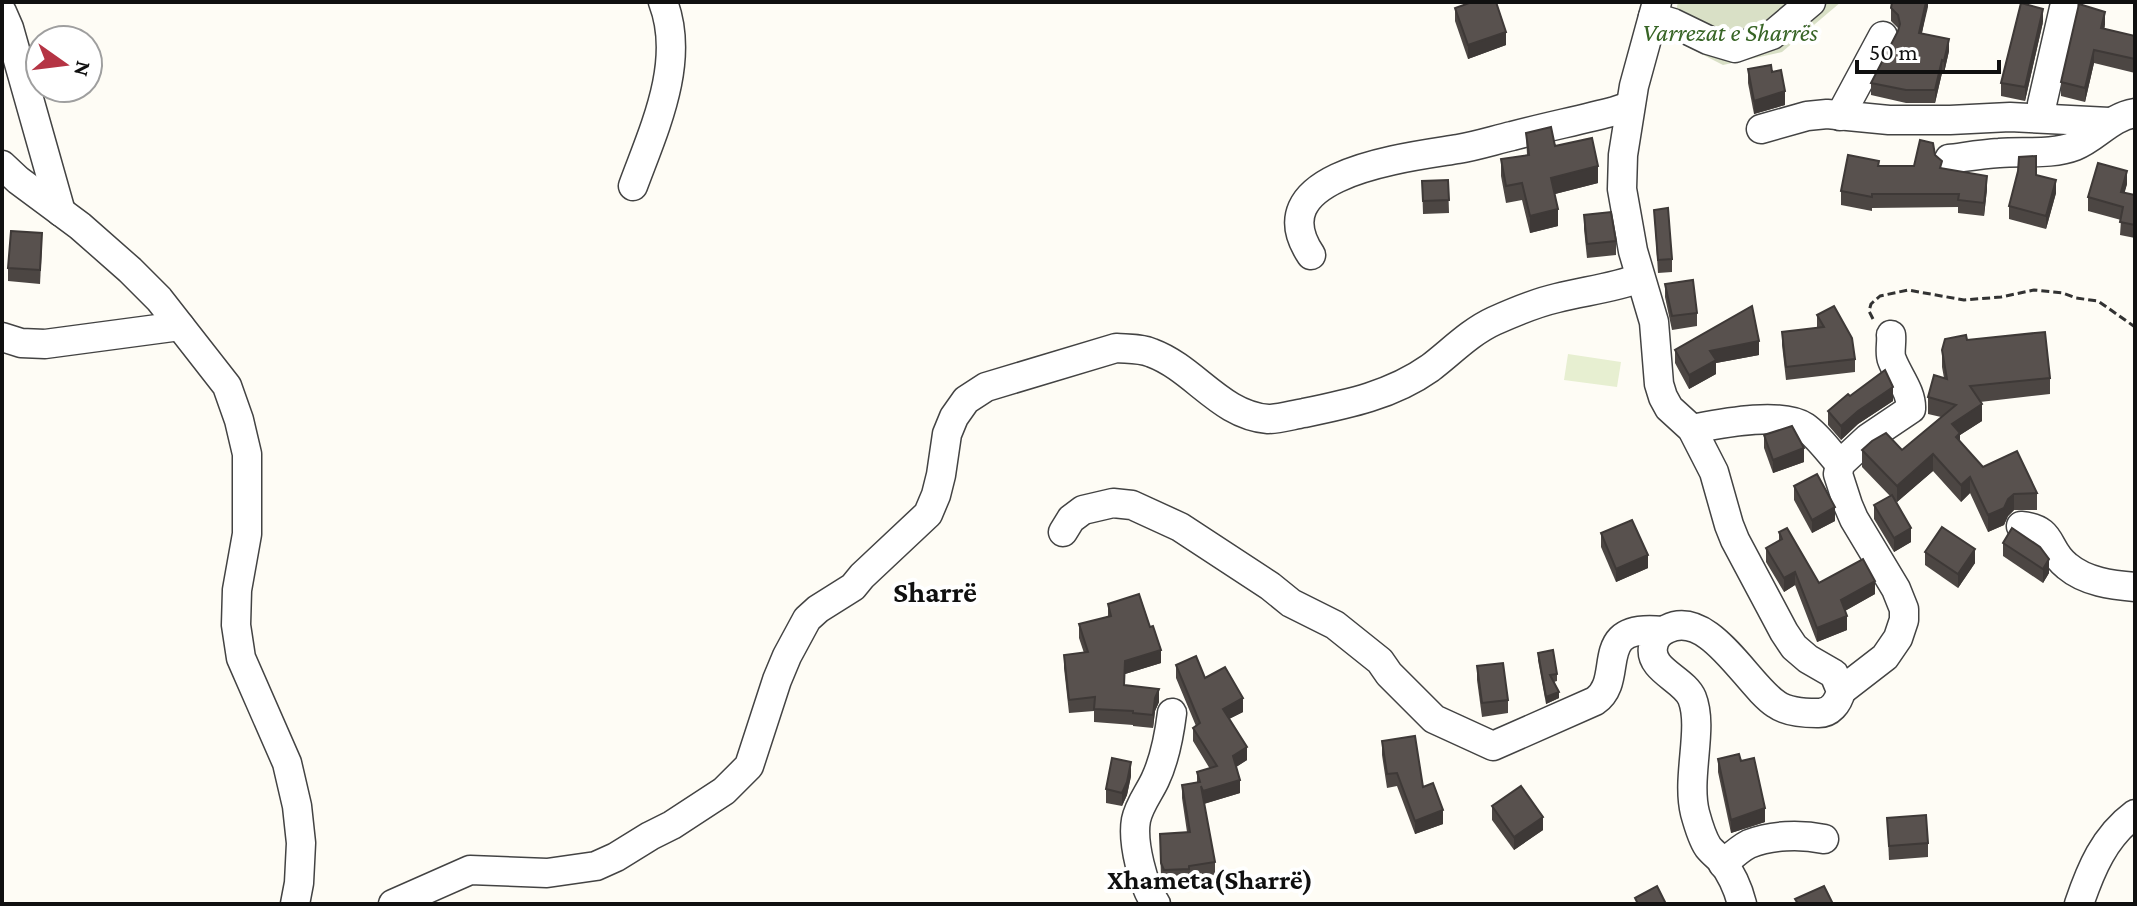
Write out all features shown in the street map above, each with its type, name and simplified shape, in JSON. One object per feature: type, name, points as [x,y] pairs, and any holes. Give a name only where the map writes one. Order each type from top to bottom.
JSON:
[{"type":"street","points":[[633,186],[664,100],[671,50],[669,18],[663,2]]},
{"type":"street","points":[[1811,2],[1772,35],[1735,48],[1708,40],[1673,23],[1655,9],[1630,106],[1622,189],[1640,278],[1654,322],[1659,384],[1663,397],[1669,408],[1692,429],[1714,472],[1735,540],[1784,632],[1794,647],[1808,659],[1834,674],[1841,691]]},
{"type":"street","points":[[2044,118],[2042,104],[2064,8]]},
{"type":"street","points":[[2,12],[61,212]]},
{"type":"street","points":[[1840,116],[1883,36]]},
{"type":"street","points":[[1311,255],[1299,229],[1301,214],[1306,201],[1336,177],[1360,167],[1459,149],[1630,106]]},
{"type":"street","points":[[1761,129],[1807,116],[1925,121],[2122,117]]},
{"type":"street","points":[[1949,159],[2063,149],[2075,146],[2122,117]]},
{"type":"street","points":[[2,165],[130,270],[159,299],[227,386],[247,454],[247,534],[237,590],[236,625],[241,658],[287,763],[297,806],[301,843],[295,904]]},
{"type":"street","points":[[393,904],[470,870],[547,873],[596,866],[672,825],[735,782],[749,766],[777,680],[807,619],[853,587],[928,514],[936,495],[947,434],[954,417],[966,400],[986,387],[1116,348],[1133,349],[1151,352],[1169,361],[1226,405],[1250,416],[1271,419],[1386,392],[1416,377],[1491,322],[1554,298],[1622,285],[1640,278]]},
{"type":"street","points":[[2,337],[21,343],[45,344],[180,326]]},
{"type":"street","points":[[1063,532],[1071,519],[1083,510],[1113,503],[1132,505],[1180,527],[1253,574],[1291,603],[1335,625],[1380,661],[1434,719],[1493,746],[1595,701],[1606,690],[1612,654],[1621,639],[1645,629],[1662,631],[1673,626],[1695,628],[1717,642],[1775,704],[1798,712],[1823,713],[1838,700],[1841,691],[1885,657],[1898,638],[1904,620],[1904,609],[1896,589],[1854,519],[1838,474],[1840,464],[1868,438],[1911,409],[1909,396],[1890,356],[1891,335]]},
{"type":"street","points":[[1692,429],[1732,422],[1794,421],[1810,431],[1840,464]]},
{"type":"street","points":[[2021,526],[2034,527],[2043,532],[2066,566],[2083,576],[2104,583],[2135,587]]},
{"type":"street","points":[[1662,631],[1652,649],[1655,662],[1687,690],[1694,705],[1691,781],[1695,815],[1708,847],[1734,881],[1742,904]]},
{"type":"street","points":[[1156,904],[1149,895],[1142,874],[1135,821],[1164,757],[1172,713]]},
{"type":"street","points":[[2079,904],[2092,867],[2112,836],[2135,814]]},
{"type":"street","points":[[1723,864],[1749,844],[1794,836],[1824,839]]},
{"type":"path","points":[[1891,335],[1872,319],[1869,311],[1871,304],[1880,296],[1908,290],[1964,300],[2034,290],[2063,293],[2104,304],[2135,327]]},
{"type":"green space","name":"Varrezat e Sharrës","points":[[1678,2],[1841,2],[1782,52],[1723,65],[1670,38]]},
{"type":"green space","points":[[1568,354],[1621,362],[1617,387],[1564,380]]},
{"type":"building","points":[[1472,2],[1496,2],[1506,32],[1468,45],[1455,8]]},
{"type":"building","points":[[1892,2],[1926,2],[1919,33],[1949,39],[1935,90],[1906,90],[1871,83],[1900,24],[1898,15],[1891,8]]},
{"type":"building","points":[[2021,3],[2043,9],[2025,87],[2001,83]]},
{"type":"building","points":[[2079,4],[2105,12],[2101,28],[2135,36],[2135,59],[2094,50],[2085,88],[2061,82]]},
{"type":"building","points":[[1771,65],[1772,72],[1781,70],[1785,91],[1754,101],[1748,69]]},
{"type":"building","points":[[1551,127],[1555,146],[1592,138],[1598,166],[1551,178],[1558,209],[1530,216],[1522,183],[1506,186],[1501,159],[1529,155],[1526,133]]},
{"type":"building","points":[[1920,140],[1933,143],[1935,155],[1942,161],[1940,168],[1987,176],[1984,203],[1958,200],[1959,194],[1872,194],[1872,197],[1841,191],[1848,155],[1879,161],[1878,166],[1914,166]]},
{"type":"building","points":[[2036,156],[2036,175],[2056,180],[2046,216],[2009,206],[2019,157]]},
{"type":"building","points":[[2098,163],[2127,171],[2121,192],[2135,195],[2135,225],[2120,222],[2123,207],[2088,197]]},
{"type":"building","points":[[1448,180],[1449,200],[1423,201],[1422,181]]},
{"type":"building","points":[[1668,208],[1672,259],[1658,260],[1654,210]]},
{"type":"building","points":[[1611,212],[1616,241],[1587,244],[1584,215]]},
{"type":"building","points":[[11,231],[42,233],[40,270],[8,268]]},
{"type":"building","points":[[1693,280],[1697,313],[1672,316],[1665,284]]},
{"type":"building","points":[[1752,306],[1759,341],[1710,351],[1716,360],[1689,375],[1675,350]]},
{"type":"building","points":[[1834,306],[1852,338],[1855,359],[1786,367],[1782,332],[1824,327],[1817,315]]},
{"type":"building","points":[[2045,332],[2050,378],[1970,386],[1982,404],[1952,424],[1960,433],[1956,437],[1983,467],[2017,451],[2037,493],[2014,494],[2004,508],[1988,515],[1970,477],[1961,485],[1933,454],[1897,486],[1862,450],[1886,433],[1902,450],[1956,405],[1928,397],[1934,375],[1947,379],[1942,350],[1945,339],[1966,335],[1967,340]]},
{"type":"building","points":[[1885,370],[1893,387],[1841,426],[1828,411]]},
{"type":"building","points":[[1792,426],[1804,448],[1773,460],[1764,435]]},
{"type":"building","points":[[1817,474],[1835,507],[1812,520],[1794,486]]},
{"type":"building","points":[[1892,495],[1911,528],[1894,538],[1874,505]]},
{"type":"building","points":[[1632,520],[1648,555],[1616,569],[1601,533]]},
{"type":"building","points":[[1942,527],[1975,549],[1958,574],[1925,552]]},
{"type":"building","points":[[1787,528],[1819,583],[1863,559],[1875,581],[1841,600],[1847,616],[1817,628],[1795,572],[1784,578],[1766,548],[1782,539],[1779,532]]},
{"type":"building","points":[[2012,528],[2040,547],[2049,559],[2043,569],[2003,543]]},
{"type":"building","points":[[1139,594],[1161,650],[1125,661],[1124,685],[1159,689],[1153,715],[1094,709],[1095,697],[1069,700],[1064,655],[1088,652],[1079,624],[1111,616],[1108,604]]},
{"type":"building","points":[[1553,650],[1557,674],[1550,675],[1559,692],[1546,697],[1538,653]]},
{"type":"building","points":[[1196,656],[1205,678],[1225,667],[1243,698],[1223,709],[1247,747],[1233,756],[1240,780],[1203,791],[1201,786],[1215,862],[1189,866],[1189,869],[1164,870],[1160,834],[1190,832],[1182,785],[1200,782],[1197,772],[1217,766],[1193,728],[1200,723],[1176,665]]},
{"type":"building","points":[[1503,663],[1508,700],[1482,703],[1477,666]]},
{"type":"building","points":[[1415,736],[1423,787],[1433,783],[1443,810],[1415,821],[1397,773],[1387,774],[1382,741]]},
{"type":"building","points":[[1739,754],[1741,761],[1754,758],[1765,808],[1731,820],[1718,759]]},
{"type":"building","points":[[1112,758],[1131,762],[1122,793],[1106,789]]},
{"type":"building","points":[[1521,786],[1543,817],[1514,837],[1492,806]]},
{"type":"building","points":[[1926,815],[1928,843],[1889,846],[1887,818]]},
{"type":"building","points":[[1657,886],[1666,904],[1638,904],[1635,898]]},
{"type":"building","points":[[1824,886],[1833,904],[1798,904],[1795,899]]},
{"type":"district","name":"Sharrë","points":[[935,591]]},
{"type":"district","name":"Xhameta(Sharrë)","points":[[1210,879]]}]
